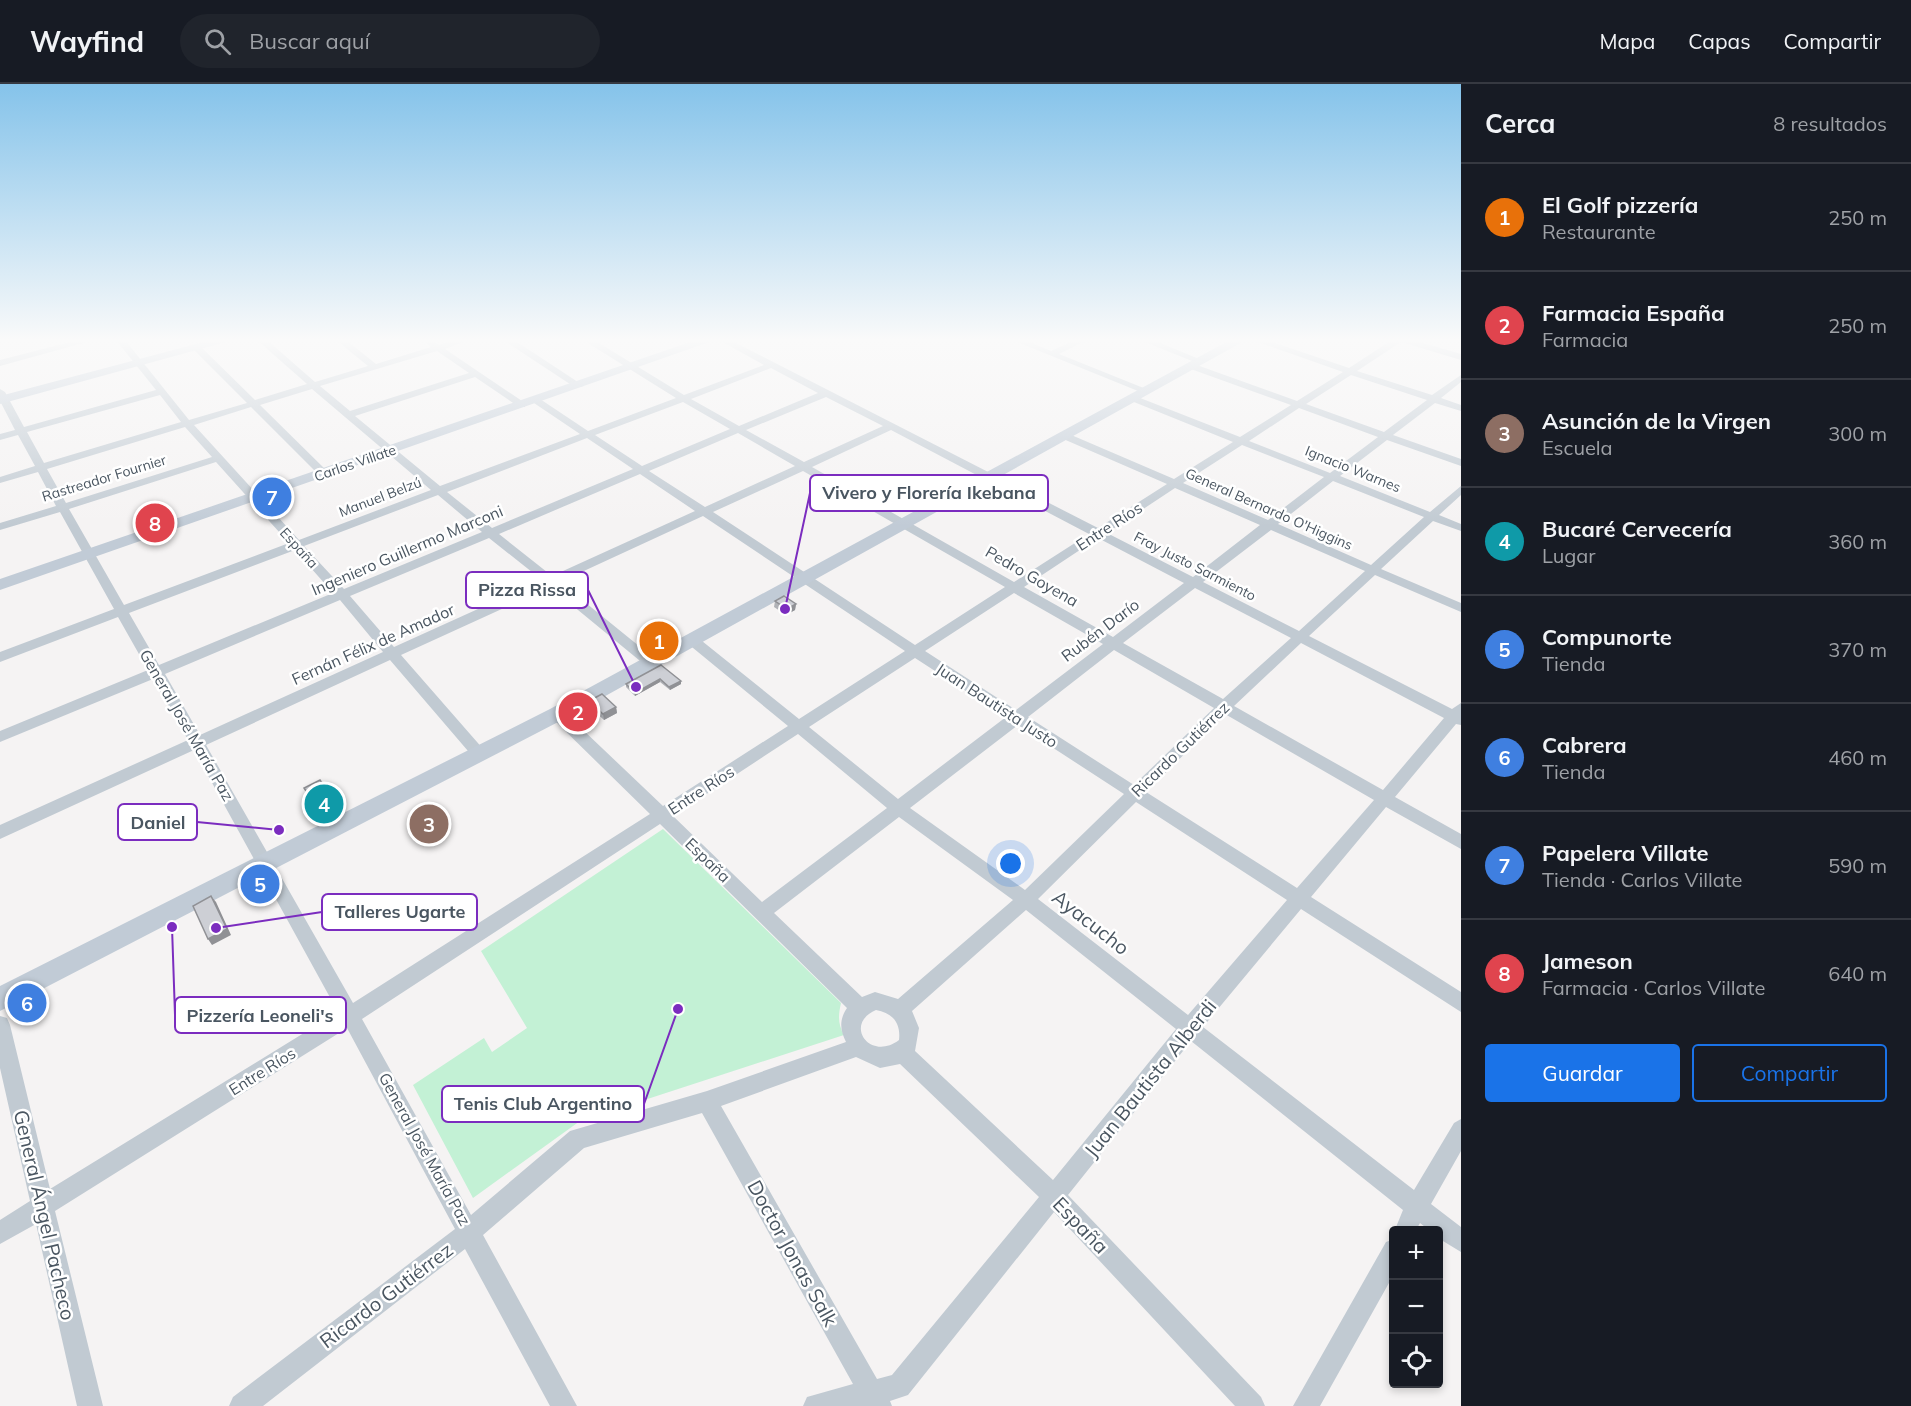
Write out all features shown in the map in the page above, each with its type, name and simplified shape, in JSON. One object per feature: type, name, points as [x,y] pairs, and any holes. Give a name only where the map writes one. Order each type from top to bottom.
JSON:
[{"type":"street","name":"General José María Paz","points":[[4,402],[196,743],[267,864],[564,1406]]},
{"type":"street","points":[[0,437],[125,402]]},
{"type":"street","name":"España","points":[[168,402],[342,595],[479,754]]},
{"type":"street","points":[[0,480],[258,402]]},
{"type":"street","points":[[331,402],[650,662]]},
{"type":"street","points":[[348,415],[390,402]]},
{"type":"street","points":[[517,402],[522,405]]},
{"type":"street","name":"Carlos Villate","points":[[0,585],[532,402]]},
{"type":"street","name":"Juan Bautista Justo","points":[[540,402],[639,471],[704,511],[1133,794],[1300,898],[1461,1003]]},
{"type":"street","name":"Manuel Belzú","points":[[0,657],[673,402]]},
{"type":"street","name":"Pedro Goyena","points":[[689,402],[1461,842]]},
{"type":"street","name":"Ingeniero Guillermo Marconi","points":[[0,737],[805,402]]},
{"type":"street","name":"Fray Justo Sarmiento","points":[[842,402],[1300,637],[1459,715]]},
{"type":"street","points":[[0,999],[557,714],[1127,402]]},
{"type":"street","name":"Ignacio Warnes","points":[[1139,402],[1461,528]]},
{"type":"street","points":[[1289,402],[1461,464]]},
{"type":"street","name":"Entre Ríos","points":[[0,1233],[350,1016],[916,652],[1299,402]]},
{"type":"street","name":"Rubén Darío","points":[[762,912],[1267,524],[1431,402]]},
{"type":"street","points":[[1443,402],[1461,408]]},
{"type":"street","points":[[254,403],[324,474]]},
{"type":"street","name":"Fernán Félix de Amador","points":[[0,832],[890,427]]},
{"type":"street","name":"General Bernardo O'Higgins","points":[[1065,436],[1461,608]]},
{"type":"street","name":"Rastreador Fournier","points":[[0,527],[218,458]]},
{"type":"street","name":"Ricardo Gutiérrez","points":[[900,1010],[1026,900],[1224,707],[1461,489]]},
{"type":"street","name":"Ayacucho","points":[[692,640],[897,807],[1026,900],[1461,1241]]},
{"type":"street","name":"España","points":[[557,714],[860,1007]]},
{"type":"street","name":"Juan Bautista Alberdi","points":[[816,1406],[876,1399],[899,1386],[1055,1197],[1189,1029],[1385,798],[1459,715]]},
{"type":"street","points":[[875,1001],[892,1005],[900,1010],[906,1018],[911,1036],[902,1052],[885,1059],[875,1057],[858,1047],[852,1038],[850,1021],[860,1007],[875,1001]]},
{"type":"street","name":"General Ángel Pacheco","points":[[0,1025],[90,1406]]},
{"type":"street","name":"Ricardo Gutiérrez","points":[[242,1406],[470,1231],[578,1139],[707,1101],[858,1047]]},
{"type":"street","name":"España","points":[[902,1052],[1055,1197],[1252,1406]]},
{"type":"street","name":"Doctor Jonas Salk","points":[[707,1101],[876,1399]]},
{"type":"street","points":[[1406,1226],[1461,1130]]},
{"type":"street","points":[[1306,1406],[1389,1259]]},
{"type":"green space","points":[[663,829],[841,1003],[839,1020],[844,1035],[580,1121],[473,1198],[413,1085],[484,1038],[492,1052],[527,1028],[481,951]]},
{"type":"building","points":[[784,596],[796,604],[787,609],[775,601]]},
{"type":"building","points":[[661,665],[681,681],[669,687],[660,679],[635,693],[626,684]]},
{"type":"building","points":[[602,694],[616,707],[603,714],[589,701]]},
{"type":"building","points":[[320,780],[339,809],[323,817],[304,788]]},
{"type":"building","points":[[211,896],[227,929],[208,939],[193,906]]},
{"type":"place","name":"Papelera Villate","points":[[272,497]]},
{"type":"place","name":"Jameson","points":[[155,523]]},
{"type":"place","name":"Vivero y Florería Ikebana","points":[[785,609]]},
{"type":"place","name":"El Golf pizzería","points":[[659,641]]},
{"type":"place","name":"Pizza Rissa","points":[[636,687]]},
{"type":"place","name":"Farmacia España","points":[[578,712]]},
{"type":"place","name":"Bucaré Cervecería","points":[[324,804]]},
{"type":"place","name":"Asunción de la Virgen","points":[[429,824]]},
{"type":"place","name":"Daniel","points":[[279,830]]},
{"type":"place","name":"Compunorte","points":[[260,884]]},
{"type":"place","name":"Pizzería Leoneli's","points":[[172,927]]},
{"type":"place","name":"Talleres Ugarte","points":[[216,928]]},
{"type":"place","name":"Cabrera","points":[[27,1003]]},
{"type":"place","name":"Tenis Club Argentino","points":[[678,1009]]}]
